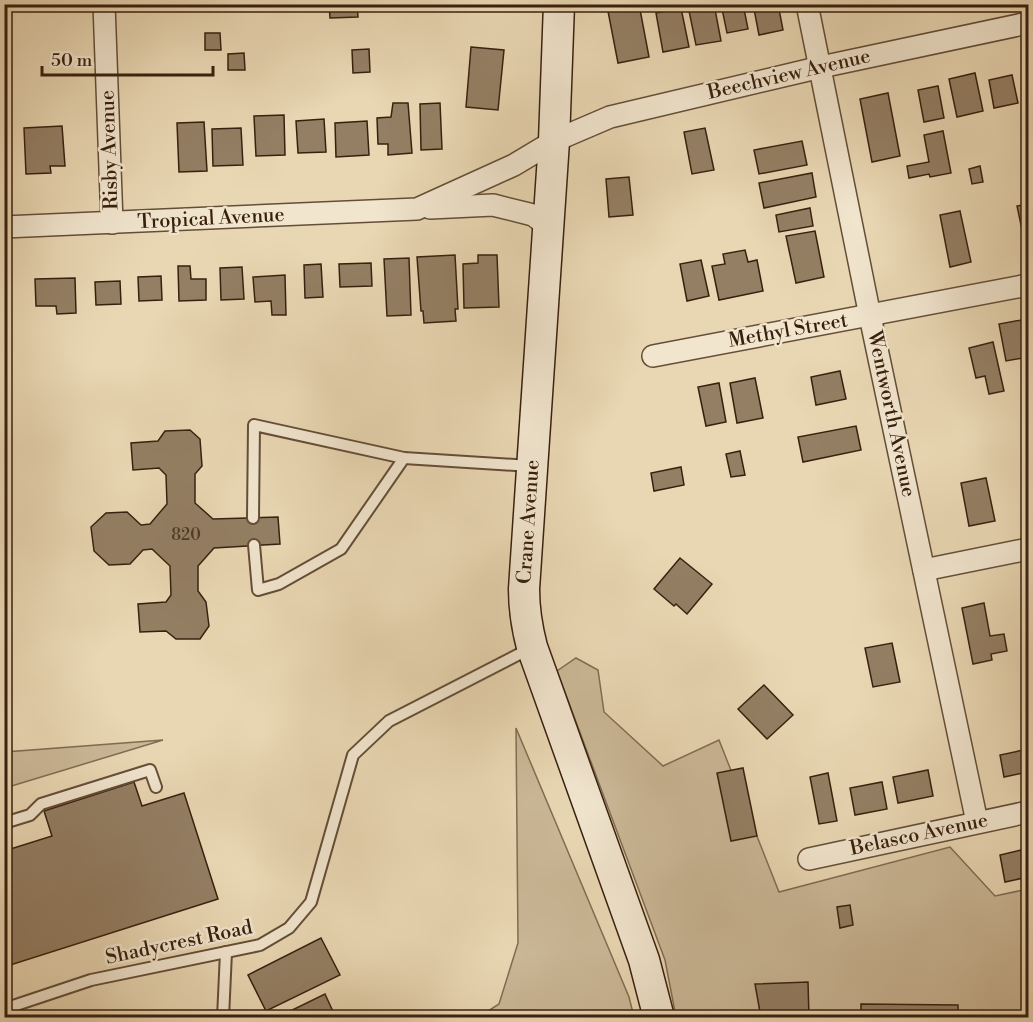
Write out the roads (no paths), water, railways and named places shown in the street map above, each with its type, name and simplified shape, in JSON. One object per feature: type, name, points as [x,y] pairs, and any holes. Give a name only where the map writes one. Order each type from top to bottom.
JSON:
[{"type":"street","name":"Risby Avenue","points":[[104,4],[112,223]]},
{"type":"street","name":"Crane Avenue","points":[[559,4],[549,226],[524,589],[525,618],[532,648],[644,960],[660,1017]]},
{"type":"street","name":"Wentworth Avenue","points":[[807,4],[870,316],[977,822]]},
{"type":"street","name":"Beechview Avenue","points":[[554,141],[610,117],[821,67],[1029,23]]},
{"type":"street","name":"Tropical Avenue","points":[[417,209],[514,165],[554,141]]},
{"type":"street","name":"Tropical Avenue","points":[[4,227],[493,205],[533,215],[549,226]]},
{"type":"street","name":"Methyl Street","points":[[653,356],[1029,285]]},
{"type":"street","points":[[924,570],[1029,549]]},
{"type":"street","name":"Belasco Avenue","points":[[809,859],[1029,812]]},
{"type":"lane","points":[[253,518],[254,425],[404,458],[533,466]]},
{"type":"lane","points":[[254,545],[258,590],[279,584],[341,549],[404,458]]},
{"type":"lane","name":"Shadycrest Road","points":[[4,1009],[91,980],[260,945],[289,928],[311,902],[353,754],[389,721],[532,648]]},
{"type":"lane","points":[[4,823],[30,814],[41,804],[150,770],[156,787]]},
{"type":"lane","points":[[224,1017],[226,952]]}]
